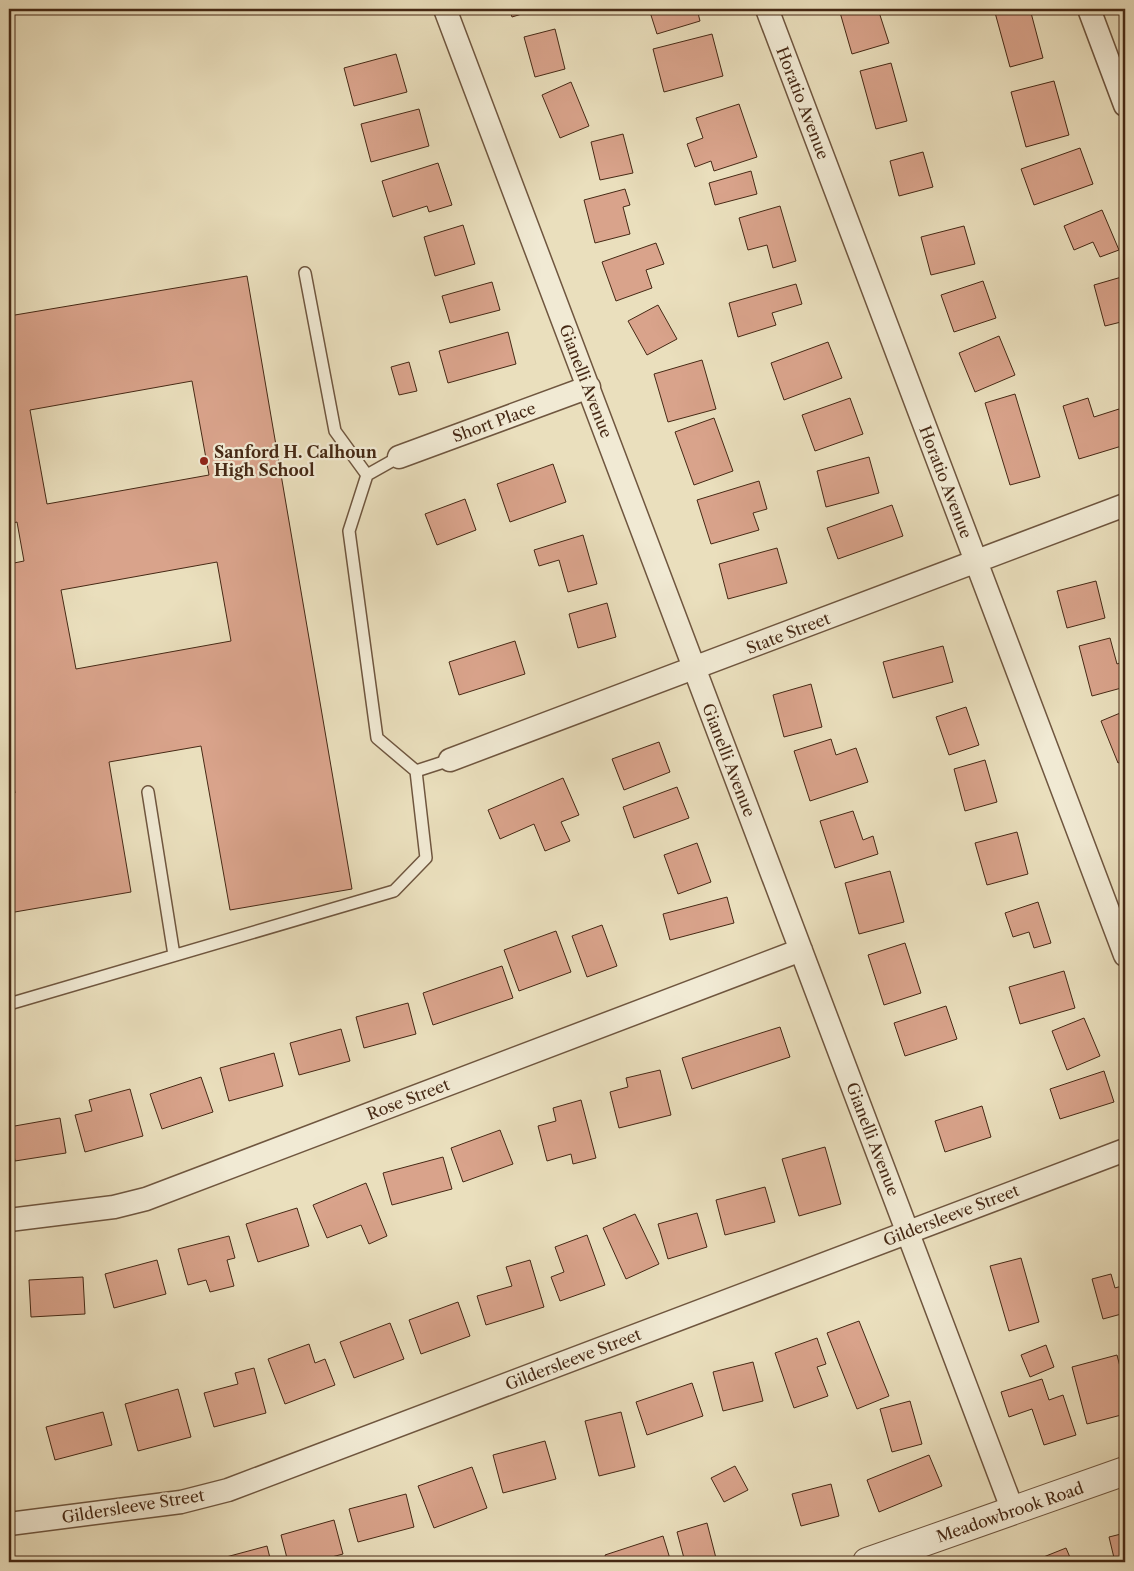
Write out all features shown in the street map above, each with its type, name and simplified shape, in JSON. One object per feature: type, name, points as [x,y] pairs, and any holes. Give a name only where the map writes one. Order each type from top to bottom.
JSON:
[{"type":"street","name":"Gianelli Avenue","points":[[445,9],[1013,1511]]},
{"type":"street","name":"Horatio Avenue","points":[[767,9],[1125,956]]},
{"type":"street","points":[[1089,9],[1125,105]]},
{"type":"street","name":"Short Place","points":[[400,457],[588,387]]},
{"type":"street","name":"State Street","points":[[450,760],[1125,505]]},
{"type":"street","name":"Rose Street","points":[[9,1220],[114,1207],[146,1198],[801,950]]},
{"type":"street","name":"Gildersleeve Street","points":[[9,1524],[181,1502],[228,1490],[1125,1150]]},
{"type":"street","name":"Meadowbrook Road","points":[[867,1562],[1125,1471]]},
{"type":"lane","points":[[305,272],[335,431],[367,475]]},
{"type":"lane","points":[[9,1004],[394,891],[426,858],[416,771],[377,738],[349,531],[367,475],[400,457]]},
{"type":"lane","points":[[416,771],[450,760]]},
{"type":"lane","points":[[148,792],[174,955]]},
{"type":"building","points":[[509,9],[538,9],[512,17]]},
{"type":"building","points":[[649,9],[697,9],[700,21],[657,34]]},
{"type":"building","points":[[839,9],[878,9],[889,43],[852,54]]},
{"type":"building","points":[[994,9],[1030,9],[1043,58],[1010,67]]},
{"type":"building","points":[[555,29],[565,69],[535,77],[524,37]]},
{"type":"building","points":[[712,34],[723,76],[664,92],[653,49]]},
{"type":"building","points":[[396,54],[407,92],[354,106],[344,68]]},
{"type":"building","points":[[891,63],[907,121],[876,129],[860,71]]},
{"type":"building","points":[[1054,81],[1069,135],[1026,147],[1011,92]]},
{"type":"building","points":[[571,82],[589,126],[560,138],[542,95]]},
{"type":"building","points":[[739,104],[757,157],[714,171],[711,161],[695,167],[687,144],[703,138],[696,118]]},
{"type":"building","points":[[419,109],[429,146],[371,162],[361,124]]},
{"type":"building","points":[[623,134],[633,173],[600,180],[591,142]]},
{"type":"building","points":[[1080,148],[1093,184],[1034,205],[1021,169]]},
{"type":"building","points":[[923,152],[933,187],[899,196],[890,161]]},
{"type":"building","points":[[438,163],[452,205],[429,212],[427,206],[393,217],[382,181]]},
{"type":"building","points":[[751,171],[757,194],[715,205],[709,183]]},
{"type":"building","points":[[625,189],[630,205],[623,207],[630,234],[595,243],[584,200]]},
{"type":"building","points":[[780,206],[796,261],[773,268],[767,245],[748,250],[739,218]]},
{"type":"building","points":[[1102,210],[1119,250],[1100,257],[1093,242],[1074,250],[1064,226]]},
{"type":"building","points":[[463,225],[475,264],[435,276],[424,237]]},
{"type":"building","points":[[964,226],[975,264],[931,275],[921,237]]},
{"type":"building","points":[[656,243],[664,264],[646,270],[652,288],[616,301],[602,262]]},
{"type":"building","points":[[247,276],[352,889],[230,910],[201,746],[109,762],[131,892],[9,913],[9,794],[15,793],[9,754],[9,564],[24,561],[17,522],[9,524],[9,316]],"holes":[[[192,381],[209,475],[47,504],[30,410]],[[217,562],[231,641],[76,669],[61,590]]]},
{"type":"building","points":[[1125,276],[1125,321],[1105,326],[1094,285]]},
{"type":"building","points":[[983,281],[996,318],[954,332],[941,295]]},
{"type":"building","points":[[492,282],[500,310],[450,323],[442,296]]},
{"type":"building","points":[[796,284],[802,304],[772,313],[776,325],[738,337],[729,303]]},
{"type":"building","points":[[658,305],[677,339],[647,355],[628,321]]},
{"type":"building","points":[[508,332],[516,364],[448,383],[439,351]]},
{"type":"building","points":[[999,336],[1015,375],[975,392],[959,353]]},
{"type":"building","points":[[828,342],[842,378],[784,400],[771,363]]},
{"type":"building","points":[[702,360],[716,409],[668,422],[654,374]]},
{"type":"building","points":[[409,362],[417,391],[399,395],[391,367]]},
{"type":"building","points":[[1015,394],[1040,477],[1010,485],[985,403]]},
{"type":"building","points":[[850,398],[863,434],[815,451],[802,415]]},
{"type":"building","points":[[1088,398],[1094,417],[1119,409],[1125,431],[1125,445],[1079,459],[1063,406]]},
{"type":"building","points":[[714,418],[733,471],[694,485],[675,432]]},
{"type":"building","points":[[869,457],[879,493],[826,507],[817,471]]},
{"type":"building","points":[[553,464],[566,502],[510,522],[497,484]]},
{"type":"building","points":[[759,481],[767,509],[753,513],[759,530],[711,544],[697,500]]},
{"type":"building","points":[[465,499],[476,530],[437,545],[425,514]]},
{"type":"building","points":[[892,505],[903,536],[838,559],[827,528]]},
{"type":"building","points":[[583,535],[597,584],[568,592],[559,560],[539,566],[534,550]]},
{"type":"building","points":[[777,548],[787,583],[728,599],[719,564]]},
{"type":"building","points":[[1096,581],[1105,618],[1067,628],[1057,591]]},
{"type":"building","points":[[607,603],[616,637],[578,648],[569,614]]},
{"type":"building","points":[[1110,638],[1117,664],[1125,661],[1125,687],[1092,696],[1079,646]]},
{"type":"building","points":[[515,641],[525,674],[459,695],[449,662]]},
{"type":"building","points":[[943,646],[953,682],[893,698],[883,662]]},
{"type":"building","points":[[811,684],[822,727],[784,737],[773,695]]},
{"type":"building","points":[[966,707],[979,745],[949,755],[936,717]]},
{"type":"building","points":[[1125,711],[1125,760],[1118,763],[1101,721]]},
{"type":"building","points":[[831,739],[836,755],[856,748],[868,782],[810,801],[794,751]]},
{"type":"building","points":[[659,742],[670,772],[624,790],[612,759]]},
{"type":"building","points":[[985,760],[997,802],[965,811],[954,769]]},
{"type":"building","points":[[563,778],[579,815],[561,822],[570,841],[545,851],[534,824],[500,839],[488,810]]},
{"type":"building","points":[[677,787],[689,818],[634,838],[623,807]]},
{"type":"building","points":[[853,811],[863,840],[873,836],[878,854],[835,868],[820,821]]},
{"type":"building","points":[[1017,832],[1028,874],[987,885],[975,843]]},
{"type":"building","points":[[697,843],[711,882],[678,894],[664,855]]},
{"type":"building","points":[[890,871],[904,922],[859,934],[845,883]]},
{"type":"building","points":[[727,897],[734,923],[670,940],[663,914]]},
{"type":"building","points":[[1038,902],[1051,943],[1034,948],[1029,932],[1013,937],[1005,913]]},
{"type":"building","points":[[602,925],[617,966],[587,977],[572,936]]},
{"type":"building","points":[[556,931],[571,972],[519,991],[504,950]]},
{"type":"building","points":[[905,943],[921,993],[884,1005],[868,955]]},
{"type":"building","points":[[502,966],[513,998],[433,1025],[423,993]]},
{"type":"building","points":[[1064,971],[1075,1008],[1020,1024],[1009,987]]},
{"type":"building","points":[[408,1003],[416,1034],[364,1048],[356,1017]]},
{"type":"building","points":[[946,1006],[957,1039],[905,1056],[894,1023]]},
{"type":"building","points":[[1084,1018],[1100,1056],[1067,1070],[1052,1031]]},
{"type":"building","points":[[780,1027],[790,1057],[692,1089],[682,1058]]},
{"type":"building","points":[[341,1029],[350,1061],[299,1075],[290,1043]]},
{"type":"building","points":[[274,1053],[283,1086],[229,1101],[220,1068]]},
{"type":"building","points":[[660,1070],[671,1115],[619,1128],[610,1092],[628,1087],[626,1078]]},
{"type":"building","points":[[1104,1071],[1114,1102],[1060,1119],[1050,1089]]},
{"type":"building","points":[[201,1077],[213,1112],[162,1129],[150,1094]]},
{"type":"building","points":[[130,1089],[143,1136],[85,1152],[75,1115],[92,1111],[89,1100]]},
{"type":"building","points":[[581,1100],[596,1158],[573,1164],[571,1154],[547,1161],[538,1126],[556,1121],[553,1108]]},
{"type":"building","points":[[982,1106],[991,1137],[945,1152],[935,1121]]},
{"type":"building","points":[[60,1118],[66,1153],[15,1161],[9,1127]]},
{"type":"building","points":[[500,1130],[513,1164],[463,1182],[451,1148]]},
{"type":"building","points":[[825,1147],[841,1204],[799,1216],[782,1159]]},
{"type":"building","points":[[443,1157],[452,1189],[392,1205],[383,1173]]},
{"type":"building","points":[[366,1183],[387,1236],[369,1244],[361,1225],[327,1238],[313,1205]]},
{"type":"building","points":[[765,1187],[775,1222],[725,1235],[716,1200]]},
{"type":"building","points":[[297,1208],[309,1246],[258,1262],[246,1224]]},
{"type":"building","points":[[697,1213],[707,1247],[668,1259],[658,1224]]},
{"type":"building","points":[[635,1214],[659,1264],[626,1279],[603,1228]]},
{"type":"building","points":[[587,1235],[605,1285],[560,1301],[551,1277],[564,1272],[555,1247]]},
{"type":"building","points":[[229,1236],[235,1258],[227,1260],[234,1286],[210,1292],[206,1280],[188,1285],[178,1249]]},
{"type":"building","points":[[1021,1258],[1039,1322],[1009,1331],[990,1266]]},
{"type":"building","points":[[157,1260],[166,1294],[114,1308],[105,1274]]},
{"type":"building","points":[[530,1260],[544,1307],[486,1325],[477,1296],[512,1286],[506,1267]]},
{"type":"building","points":[[1111,1274],[1115,1288],[1125,1285],[1125,1313],[1103,1319],[1092,1279]]},
{"type":"building","points":[[83,1277],[85,1314],[31,1317],[29,1280]]},
{"type":"building","points":[[458,1302],[470,1336],[421,1354],[409,1320]]},
{"type":"building","points":[[859,1321],[889,1396],[857,1409],[827,1333]]},
{"type":"building","points":[[390,1323],[404,1359],[354,1378],[340,1342]]},
{"type":"building","points":[[817,1338],[826,1364],[817,1367],[828,1396],[794,1408],[775,1353]]},
{"type":"building","points":[[309,1344],[315,1363],[325,1359],[335,1385],[285,1404],[268,1359]]},
{"type":"building","points":[[1046,1345],[1054,1367],[1030,1377],[1021,1355]]},
{"type":"building","points":[[1117,1355],[1125,1386],[1125,1414],[1087,1424],[1072,1367]]},
{"type":"building","points":[[753,1362],[763,1401],[723,1411],[713,1372]]},
{"type":"building","points":[[254,1368],[266,1413],[214,1427],[204,1393],[238,1384],[235,1373]]},
{"type":"building","points":[[1042,1379],[1049,1400],[1063,1395],[1076,1435],[1044,1445],[1032,1409],[1009,1417],[1001,1392]]},
{"type":"building","points":[[692,1383],[703,1416],[647,1435],[636,1402]]},
{"type":"building","points":[[178,1389],[191,1437],[138,1451],[125,1404]]},
{"type":"building","points":[[910,1401],[922,1444],[892,1452],[880,1409]]},
{"type":"building","points":[[103,1412],[112,1445],[55,1460],[46,1427]]},
{"type":"building","points":[[621,1412],[635,1467],[599,1476],[585,1421]]},
{"type":"building","points":[[545,1441],[556,1479],[503,1493],[493,1455]]},
{"type":"building","points":[[929,1455],[942,1486],[879,1512],[867,1480]]},
{"type":"building","points":[[735,1466],[748,1490],[724,1502],[711,1478]]},
{"type":"building","points":[[472,1467],[487,1508],[434,1528],[418,1486]]},
{"type":"building","points":[[831,1484],[839,1516],[801,1526],[792,1494]]},
{"type":"building","points":[[406,1494],[414,1527],[358,1542],[349,1509]]},
{"type":"building","points":[[334,1520],[343,1554],[313,1562],[288,1562],[281,1535]]},
{"type":"building","points":[[707,1523],[717,1562],[685,1562],[677,1532]]},
{"type":"building","points":[[1125,1533],[1125,1562],[1115,1562],[1109,1537]]},
{"type":"building","points":[[663,1536],[671,1562],[607,1562],[605,1555]]},
{"type":"building","points":[[267,1546],[271,1562],[216,1562],[215,1560]]},
{"type":"building","points":[[1066,1548],[1072,1562],[1043,1562],[1041,1558]]},
{"type":"place","name":"Sanford H. Calhoun High School","points":[[204,461]]}]
